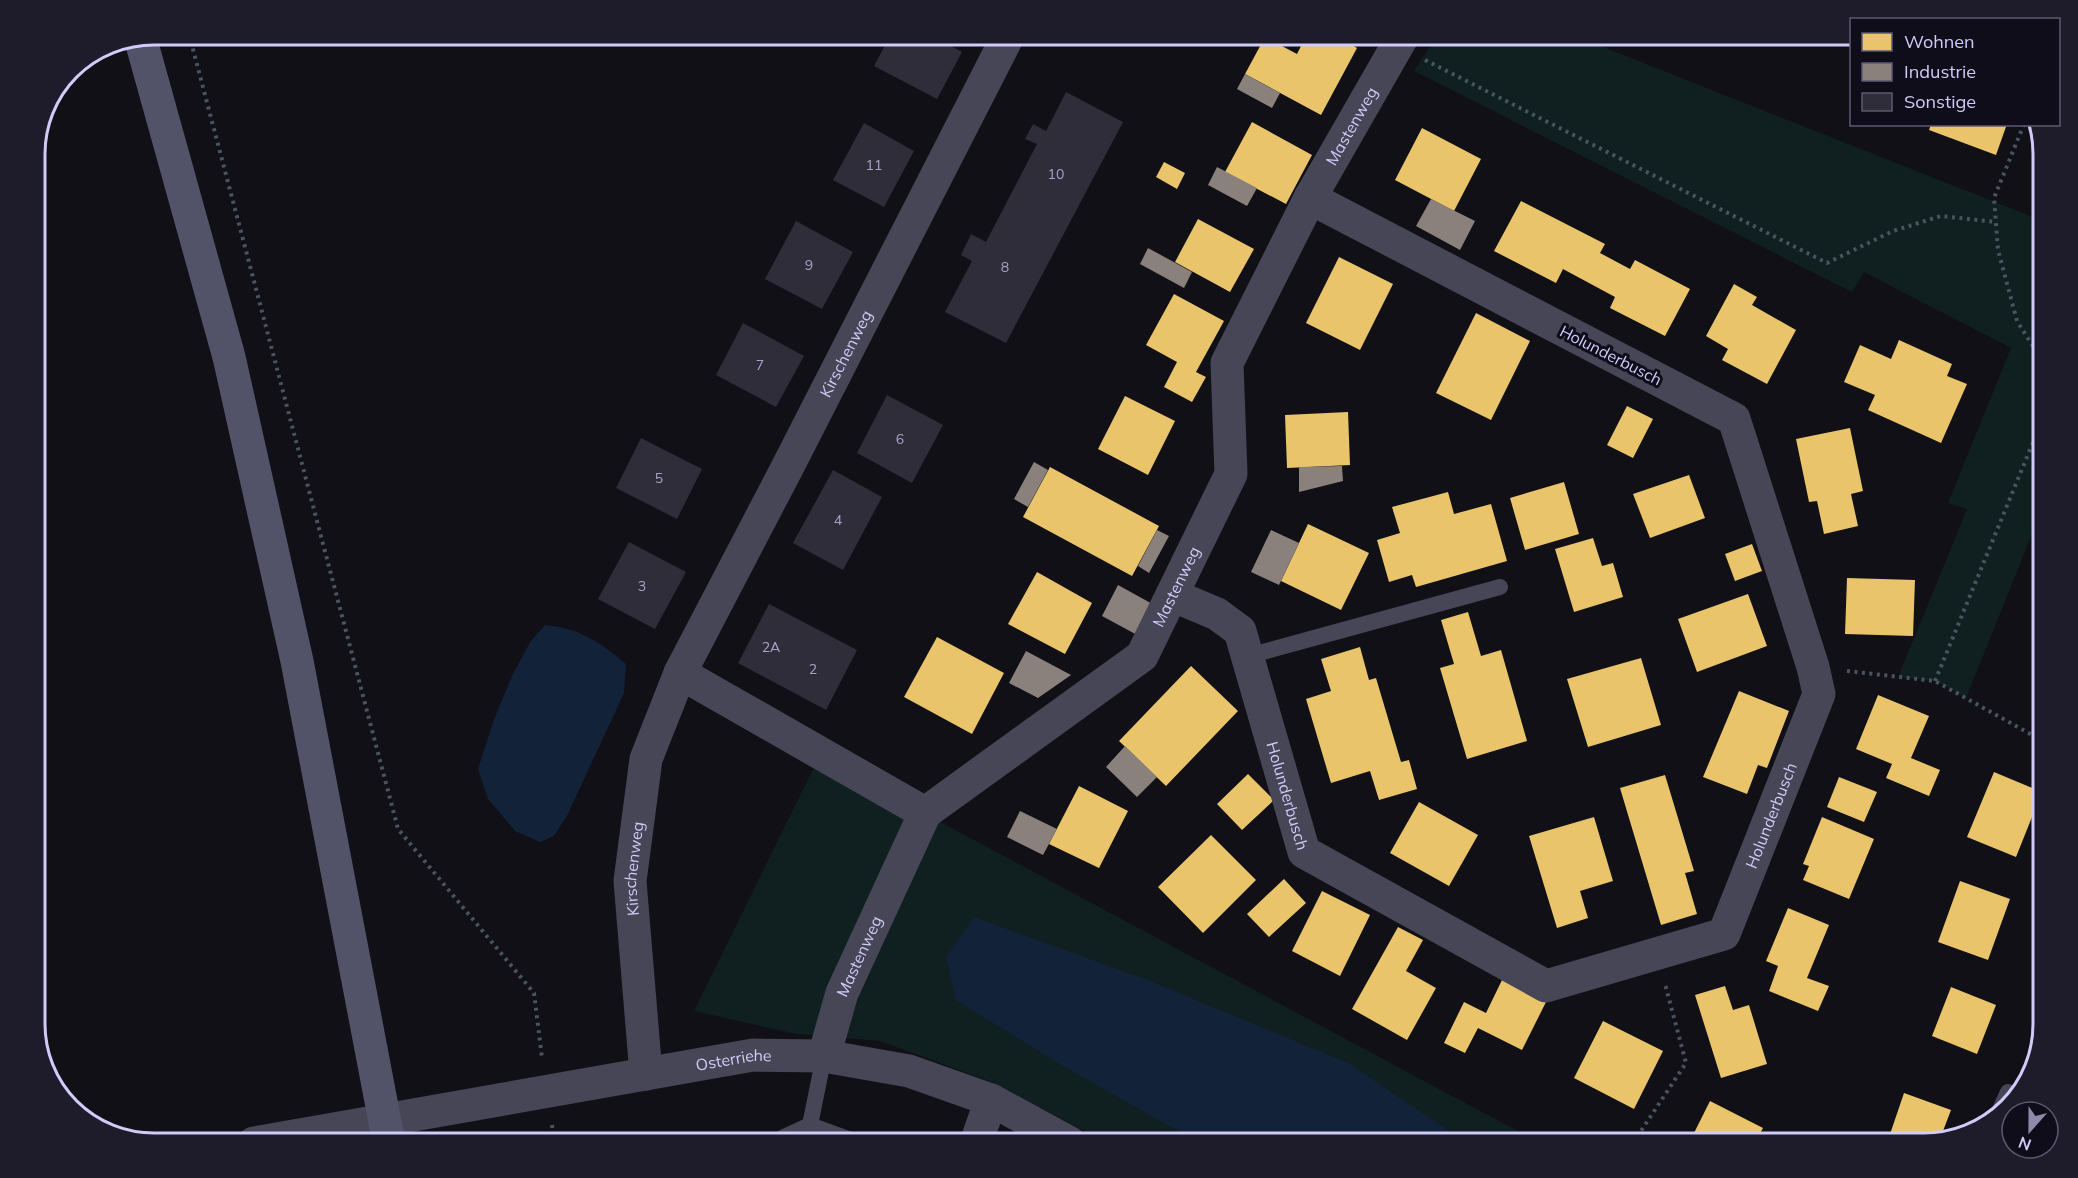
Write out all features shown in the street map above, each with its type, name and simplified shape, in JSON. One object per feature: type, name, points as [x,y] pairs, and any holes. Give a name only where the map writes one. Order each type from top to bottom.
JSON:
[{"type":"main road","points":[[142,46],[237,390],[297,661],[387,1132]]},
{"type":"street","name":"Kirschenweg","points":[[646,1074],[630,881],[646,759],[680,673],[792,460],[1003,45]]},
{"type":"street","name":"Mastenweg","points":[[824,1056],[842,993],[925,813],[1142,656],[1231,474],[1227,363],[1310,198],[1398,45]]},
{"type":"street","name":"Holunderbusch","points":[[1172,595],[1217,614],[1240,632],[1304,852],[1546,986],[1724,934],[1819,694],[1814,667],[1734,419],[1310,198]]},
{"type":"street","points":[[680,673],[925,813]]},
{"type":"street","name":"Osterriehe","points":[[387,1132],[546,1092],[753,1055],[824,1056],[909,1071],[991,1101],[1051,1133]]},
{"type":"street","points":[[980,1133],[991,1101]]},
{"type":"lane","points":[[1248,656],[1500,587]]},
{"type":"lane","points":[[810,1125],[824,1056]]},
{"type":"lane","points":[[793,1133],[810,1125],[832,1133]]},
{"type":"path","points":[[192,45],[398,828],[534,993],[546,1092]]},
{"type":"path","points":[[1411,45],[1827,263],[1893,231],[1941,216],[1996,222]]},
{"type":"path","points":[[2023,126],[1994,198],[1998,250],[2017,321],[2033,346]]},
{"type":"path","points":[[1935,681],[2033,442]]},
{"type":"path","points":[[1814,667],[1935,681],[2033,735]]},
{"type":"path","points":[[1640,1133],[1686,1063],[1656,955]]},
{"type":"shaded area","points":[[1431,45],[1598,45],[2033,217],[2033,532],[1966,698],[1935,681],[1898,677],[1967,509],[1948,503],[2011,348],[1864,272],[1852,292],[1414,71]]},
{"type":"shaded area","points":[[819,757],[1521,1133],[1087,1133],[992,1082],[880,1041],[797,1034],[694,1011]]},
{"type":"water","points":[[545,625],[568,629],[588,637],[626,664],[624,693],[567,816],[554,836],[540,842],[515,831],[488,799],[478,769],[493,722],[512,676],[530,642]]},
{"type":"water","points":[[974,917],[1145,979],[1348,1063],[1452,1133],[1182,1133],[1068,1069],[956,1000],[946,957]]},
{"type":"building: Wohnen","points":[[1261,45],[1280,45],[1297,54],[1302,45],[1352,45],[1357,48],[1321,115],[1245,74]]},
{"type":"building: Wohnen","points":[[1252,122],[1312,155],[1286,204],[1225,172]]},
{"type":"building: Wohnen","points":[[1930,126],[2006,126],[1996,155],[1929,130]]},
{"type":"building: Wohnen","points":[[1422,128],[1481,159],[1454,211],[1395,180]]},
{"type":"building: Wohnen","points":[[1164,162],[1185,173],[1177,189],[1156,177]]},
{"type":"building: Wohnen","points":[[1521,201],[1605,244],[1600,253],[1630,269],[1635,260],[1690,289],[1665,336],[1610,308],[1615,297],[1563,269],[1556,283],[1494,251]]},
{"type":"building: Wohnen","points":[[1198,219],[1254,249],[1230,292],[1175,262]]},
{"type":"building: Wohnen","points":[[1339,257],[1393,284],[1360,350],[1306,323]]},
{"type":"building: Wohnen","points":[[1734,284],[1757,297],[1752,305],[1796,330],[1767,384],[1722,360],[1728,349],[1706,336]]},
{"type":"building: Wohnen","points":[[1174,294],[1224,321],[1196,372],[1206,377],[1192,402],[1164,387],[1177,362],[1146,345]]},
{"type":"building: Wohnen","points":[[1476,313],[1530,341],[1491,420],[1436,393]]},
{"type":"building: Wohnen","points":[[1899,340],[1952,364],[1947,376],[1967,384],[1941,443],[1868,410],[1875,395],[1844,382],[1860,345],[1891,359]]},
{"type":"building: Wohnen","points":[[1125,396],[1175,421],[1148,475],[1098,449]]},
{"type":"building: Wohnen","points":[[1627,406],[1653,419],[1633,458],[1607,445]]},
{"type":"building: Wohnen","points":[[1348,412],[1350,465],[1287,468],[1285,415]]},
{"type":"building: Wohnen","points":[[1850,428],[1863,491],[1851,494],[1858,526],[1824,534],[1817,501],[1809,502],[1796,439]]},
{"type":"building: Wohnen","points":[[1050,467],[1159,526],[1132,576],[1023,517]]},
{"type":"building: Wohnen","points":[[1689,475],[1705,518],[1650,538],[1633,494]]},
{"type":"building: Wohnen","points":[[1564,482],[1579,534],[1525,550],[1510,498]]},
{"type":"building: Wohnen","points":[[1448,492],[1454,514],[1491,504],[1507,561],[1416,587],[1412,575],[1389,582],[1377,540],[1400,533],[1392,507]]},
{"type":"building: Wohnen","points":[[1308,524],[1369,553],[1341,610],[1281,581]]},
{"type":"building: Wohnen","points":[[1593,538],[1602,566],[1613,563],[1623,597],[1574,612],[1555,549]]},
{"type":"building: Wohnen","points":[[1752,544],[1762,571],[1735,581],[1725,554]]},
{"type":"building: Wohnen","points":[[1037,572],[1092,603],[1065,654],[1008,624]]},
{"type":"building: Wohnen","points":[[1847,578],[1915,580],[1913,636],[1845,634]]},
{"type":"building: Wohnen","points":[[1748,594],[1767,646],[1697,672],[1678,619]]},
{"type":"building: Wohnen","points":[[1468,612],[1481,656],[1501,650],[1527,741],[1467,759],[1440,668],[1454,664],[1441,620]]},
{"type":"building: Wohnen","points":[[937,637],[1004,673],[972,734],[904,697]]},
{"type":"building: Wohnen","points":[[1360,647],[1369,680],[1376,678],[1401,762],[1409,760],[1417,789],[1379,800],[1370,771],[1331,783],[1306,699],[1331,691],[1321,659]]},
{"type":"building: Wohnen","points":[[1641,658],[1661,725],[1588,747],[1567,679]]},
{"type":"building: Wohnen","points":[[1191,666],[1238,711],[1166,786],[1119,741]]},
{"type":"building: Wohnen","points":[[1739,691],[1789,711],[1767,768],[1758,765],[1747,794],[1703,777]]},
{"type":"building: Wohnen","points":[[1878,695],[1929,716],[1911,758],[1940,770],[1929,796],[1886,778],[1892,764],[1856,749]]},
{"type":"building: Wohnen","points":[[1994,772],[2033,788],[2033,814],[2016,857],[1967,837]]},
{"type":"building: Wohnen","points":[[1248,774],[1274,800],[1242,830],[1217,804]]},
{"type":"building: Wohnen","points":[[1665,775],[1694,871],[1685,873],[1697,914],[1661,925],[1620,788]]},
{"type":"building: Wohnen","points":[[1839,777],[1877,792],[1864,822],[1827,807]]},
{"type":"building: Wohnen","points":[[1079,786],[1128,811],[1099,868],[1049,844]]},
{"type":"building: Wohnen","points":[[1419,802],[1478,835],[1449,886],[1390,853]]},
{"type":"building: Wohnen","points":[[1594,817],[1613,881],[1580,891],[1588,918],[1557,928],[1529,836]]},
{"type":"building: Wohnen","points":[[1822,817],[1874,839],[1849,899],[1803,880],[1809,866],[1803,864]]},
{"type":"building: Wohnen","points":[[1211,835],[1256,880],[1203,933],[1158,887]]},
{"type":"building: Wohnen","points":[[1284,879],[1306,903],[1269,937],[1247,914]]},
{"type":"building: Wohnen","points":[[1960,881],[2010,899],[1988,960],[1938,942]]},
{"type":"building: Wohnen","points":[[1322,891],[1370,915],[1340,976],[1292,951]]},
{"type":"building: Wohnen","points":[[1788,908],[1829,925],[1807,978],[1829,986],[1818,1011],[1769,991],[1778,966],[1766,961]]},
{"type":"building: Wohnen","points":[[1398,927],[1423,940],[1406,971],[1436,988],[1407,1040],[1352,1009]]},
{"type":"building: Wohnen","points":[[1502,980],[1546,1002],[1522,1050],[1478,1028],[1465,1053],[1444,1043],[1464,1002],[1486,1013]]},
{"type":"building: Wohnen","points":[[1725,986],[1733,1010],[1749,1005],[1767,1064],[1721,1078],[1695,995]]},
{"type":"building: Wohnen","points":[[1951,987],[1996,1005],[1977,1054],[1932,1036]]},
{"type":"building: Wohnen","points":[[1603,1021],[1663,1051],[1634,1109],[1574,1078]]},
{"type":"building: Wohnen","points":[[1904,1093],[1951,1110],[1943,1131],[1890,1133]]},
{"type":"building: Wohnen","points":[[1710,1101],[1763,1128],[1760,1133],[1694,1133]]},
{"type":"building: Industrie","points":[[1245,74],[1280,93],[1272,108],[1237,89]]},
{"type":"building: Industrie","points":[[1217,167],[1257,188],[1247,206],[1208,185]]},
{"type":"building: Industrie","points":[[1431,199],[1475,221],[1460,250],[1416,226]]},
{"type":"building: Industrie","points":[[1148,248],[1192,272],[1184,288],[1140,264]]},
{"type":"building: Industrie","points":[[1034,462],[1048,470],[1028,507],[1014,499]]},
{"type":"building: Industrie","points":[[1342,466],[1343,481],[1299,492],[1299,467]]},
{"type":"building: Industrie","points":[[1157,530],[1169,536],[1149,573],[1138,566]]},
{"type":"building: Industrie","points":[[1271,530],[1299,543],[1279,585],[1251,572]]},
{"type":"building: Industrie","points":[[1118,585],[1156,606],[1139,636],[1102,616]]},
{"type":"building: Industrie","points":[[1026,651],[1071,675],[1038,698],[1009,683]]},
{"type":"building: Industrie","points":[[1125,746],[1157,777],[1137,797],[1106,767]]},
{"type":"building: Industrie","points":[[1020,811],[1057,829],[1043,855],[1007,837]]},
{"type":"building: Sonstige","points":[[885,45],[949,45],[962,52],[937,99],[874,66]]},
{"type":"building: Sonstige","points":[[1066,92],[1123,122],[1006,343],[945,312],[972,261],[961,255],[971,234],[986,242],[1037,144],[1025,139],[1033,124],[1046,131]]},
{"type":"building: Sonstige","points":[[864,123],[914,151],[884,207],[833,180]]},
{"type":"building: Sonstige","points":[[796,221],[853,252],[822,309],[765,279]]},
{"type":"building: Sonstige","points":[[743,323],[804,356],[776,407],[716,375]]},
{"type":"building: Sonstige","points":[[887,395],[943,425],[912,483],[857,453]]},
{"type":"building: Sonstige","points":[[641,438],[702,469],[677,519],[616,488]]},
{"type":"building: Sonstige","points":[[833,470],[882,497],[843,570],[793,543]]},
{"type":"building: Sonstige","points":[[629,542],[686,572],[655,629],[598,599]]},
{"type":"building: Sonstige","points":[[769,604],[857,650],[826,710],[738,663]]}]
